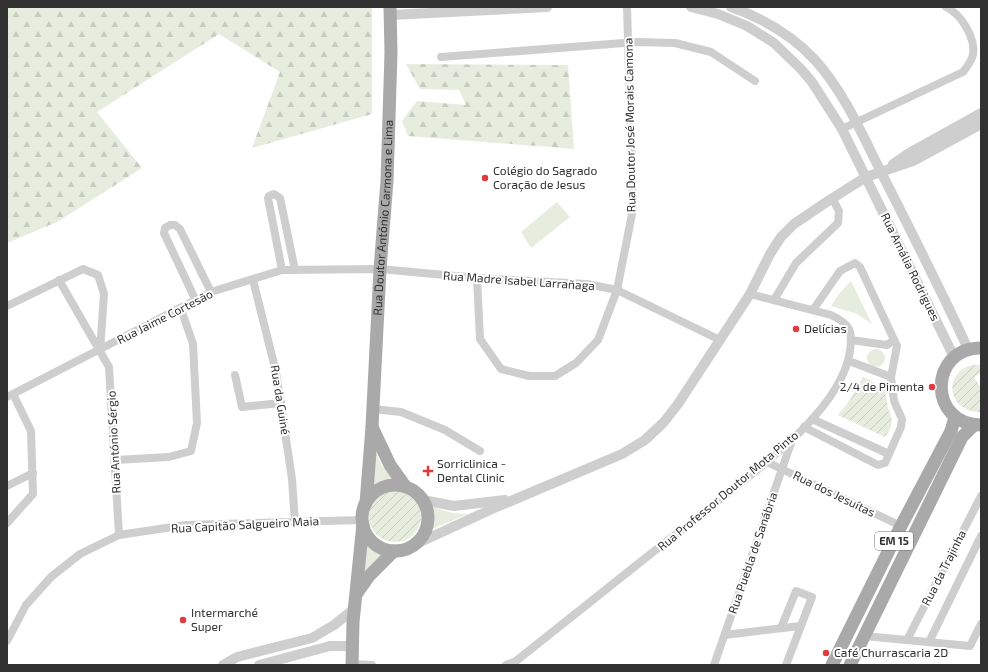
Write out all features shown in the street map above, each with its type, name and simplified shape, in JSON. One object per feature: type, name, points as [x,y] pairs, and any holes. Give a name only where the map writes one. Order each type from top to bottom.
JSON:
[{"type":"main road","name":"Rua Doutor António Carmona e Lima","points":[[366,503],[372,427],[380,269],[387,181],[391,54],[390,11]]},
{"type":"main road","points":[[955,417],[947,409],[942,398],[940,387],[942,376],[954,357],[975,349]]},
{"type":"main road","name":"EM 15","points":[[832,665],[901,526],[951,431],[955,417],[964,422],[977,425]]},
{"type":"main road","name":"EM 15","points":[[850,665],[962,437],[977,425]]},
{"type":"main road","name":"Rua Doutor António Carmona e Lima","points":[[372,427],[390,465],[405,486]]},
{"type":"main road","points":[[352,664],[354,609],[362,513],[366,503],[371,495],[378,489],[396,485],[405,486],[415,492],[423,500],[428,514],[427,528],[416,544],[402,550],[394,551],[383,548],[374,543],[366,534],[362,522]]},
{"type":"main road","points":[[356,595],[369,576],[394,551]]},
{"type":"street","points":[[390,11],[547,7]]},
{"type":"street","name":"Rua Doutor José Morais Camona","points":[[477,278],[480,339],[501,369],[529,376],[555,376],[576,363],[598,340],[617,290],[634,209],[627,7]]},
{"type":"street","name":"Rua Amália Rodrigues","points":[[691,7],[718,14],[747,26],[774,43],[812,82],[842,129],[954,357]]},
{"type":"street","name":"Rua Amália Rodrigues","points":[[732,7],[770,25],[795,41],[815,60],[830,78],[856,122],[975,349]]},
{"type":"street","points":[[842,129],[963,72],[970,62],[973,54],[972,39],[958,16],[946,7]]},
{"type":"street","points":[[441,58],[628,43],[675,43],[711,52],[755,81]]},
{"type":"street","points":[[881,172],[908,153],[981,113]]},
{"type":"street","points":[[416,544],[516,498],[622,454],[645,440],[664,422],[678,404],[750,294],[770,254],[781,237],[794,224],[866,177],[913,161],[981,124]]},
{"type":"street","points":[[282,270],[268,198],[274,194],[280,198],[295,270]]},
{"type":"street","points":[[774,300],[796,263],[838,223],[839,212],[832,198]]},
{"type":"street","points":[[196,301],[164,233],[165,228],[170,225],[175,225],[180,230],[211,292]]},
{"type":"street","points":[[804,427],[878,465],[885,463],[901,427],[902,419],[894,401],[891,377],[897,346],[860,267],[855,263],[840,271],[813,310]]},
{"type":"street","points":[[7,306],[83,269],[98,275],[104,294],[100,351]]},
{"type":"street","name":"Rua Jaime Cortesão","points":[[10,396],[100,351],[211,292],[282,270],[380,269]]},
{"type":"street","name":"Rua Madre Isabel Larrañaga","points":[[380,269],[477,278],[587,284],[617,290],[720,340]]},
{"type":"street","name":"Rua António Sérgio","points":[[59,280],[109,367],[119,535]]},
{"type":"street","name":"Rua da Guiné","points":[[253,280],[276,372],[292,479],[295,522]]},
{"type":"street","name":"Rua Professor Doutor Mota Pinto","points":[[506,665],[514,663],[767,462],[791,442],[830,397],[849,361],[851,340],[849,328],[842,320],[831,315],[750,294]]},
{"type":"street","points":[[115,460],[168,457],[191,451],[197,423],[193,344],[181,309]]},
{"type":"street","points":[[851,340],[887,345],[894,340]]},
{"type":"street","points":[[849,361],[891,377]]},
{"type":"street","points":[[235,375],[242,407],[281,403]]},
{"type":"street","points":[[7,523],[33,494],[31,431],[10,396]]},
{"type":"street","points":[[373,409],[401,412],[444,430],[480,451]]},
{"type":"street","points":[[812,418],[889,454]]},
{"type":"street","name":"Rua Puebla de Sanábria","points":[[714,665],[791,442]]},
{"type":"street","name":"Rua dos Jesuítas","points":[[767,462],[901,526]]},
{"type":"street","points":[[7,486],[33,473]]},
{"type":"street","name":"Rua da Trajinha","points":[[907,640],[981,496]]},
{"type":"street","points":[[423,500],[454,506],[516,498]]},
{"type":"street","name":"Rua Capitão Salgueiro Maia","points":[[7,641],[26,605],[51,577],[80,554],[119,535],[186,525],[362,522]]},
{"type":"street","name":"Rua da Trajinha","points":[[929,642],[981,536]]},
{"type":"street","points":[[781,628],[796,591],[812,597],[786,665]]},
{"type":"street","points":[[223,665],[237,657],[312,638],[354,609]]},
{"type":"street","points":[[864,636],[970,646],[981,624]]},
{"type":"street","points":[[724,635],[800,626]]},
{"type":"street","points":[[259,665],[330,646],[352,646]]},
{"type":"street","points":[[352,664],[372,665]]},
{"type":"green space","points":[[7,7],[372,7],[372,114],[252,148],[280,72],[219,34],[97,112],[142,168],[57,222],[7,243]]},
{"type":"green space","points":[[406,64],[568,65],[574,149],[408,136],[402,121],[417,101],[466,105],[459,90],[420,89]]},
{"type":"green space","points":[[557,202],[570,217],[531,248],[521,232]]},
{"type":"green space","points":[[851,281],[872,324],[857,314],[831,306],[839,294]]},
{"type":"green space","points":[[876,349],[882,352],[885,358],[882,364],[876,367],[870,364],[867,358],[870,352]]},
{"type":"green space","points":[[972,365],[981,365],[981,374],[974,377],[981,388],[981,412],[970,411],[962,406],[956,400],[953,392],[953,384],[956,376],[962,370]]},
{"type":"green space","points":[[863,377],[885,390],[892,420],[891,427],[885,437],[838,415],[850,400]]},
{"type":"green space","points":[[374,448],[382,466],[395,480],[383,480],[372,486]]},
{"type":"green space","points":[[395,490],[405,492],[413,498],[419,506],[421,516],[419,526],[413,534],[405,540],[395,542],[385,540],[377,534],[371,526],[369,516],[371,506],[377,498],[385,492]]},
{"type":"green space","points":[[432,507],[453,513],[468,514],[432,529]]},
{"type":"green space","points":[[367,541],[375,549],[384,553],[364,572]]},
{"type":"place","name":"Colégio do Sagrado Coração de Jesus","points":[[485,178]]},
{"type":"place","name":"Delícias","points":[[796,329]]},
{"type":"place","name":"2/4 de Pimenta","points":[[932,387]]},
{"type":"place","name":"Sorriclinica - Dental Clinic","points":[[428,471]]},
{"type":"place","name":"Intermarché Super","points":[[183,620]]},
{"type":"place","name":"Café Churrascaria 2D","points":[[826,653]]}]
